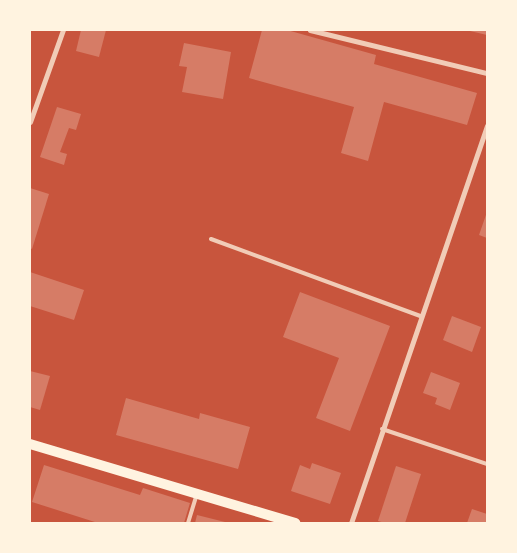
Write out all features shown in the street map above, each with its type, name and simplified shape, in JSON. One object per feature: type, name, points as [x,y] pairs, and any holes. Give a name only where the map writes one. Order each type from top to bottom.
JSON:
[{"type":"main road","points":[[30,444],[295,523]]},
{"type":"street","points":[[30,122],[63,30]]},
{"type":"street","points":[[310,30],[487,73]]},
{"type":"street","points":[[351,523],[420,316],[487,126]]},
{"type":"lane","points":[[210,239],[420,316]]},
{"type":"lane","points":[[382,430],[487,464]]},
{"type":"lane","points":[[188,523],[197,494]]},
{"type":"building","points":[[81,30],[106,30],[99,57],[76,51]]},
{"type":"building","points":[[262,30],[287,30],[376,55],[374,64],[477,93],[467,125],[384,102],[368,161],[341,153],[354,107],[249,78]]},
{"type":"building","points":[[470,30],[487,30],[487,35],[470,31]]},
{"type":"building","points":[[184,43],[231,52],[223,99],[182,92],[187,67],[179,66]]},
{"type":"building","points":[[57,107],[81,114],[76,130],[69,128],[60,152],[67,154],[64,165],[40,157]]},
{"type":"building","points":[[30,188],[49,194],[32,249],[30,248]]},
{"type":"building","points":[[487,212],[487,238],[479,235]]},
{"type":"building","points":[[30,272],[84,290],[74,320],[30,306]]},
{"type":"building","points":[[300,292],[390,326],[350,431],[316,418],[339,358],[283,337]]},
{"type":"building","points":[[452,316],[481,327],[472,352],[443,340]]},
{"type":"building","points":[[30,371],[50,376],[40,410],[30,407]]},
{"type":"building","points":[[431,372],[460,383],[450,410],[435,404],[437,398],[423,393]]},
{"type":"building","points":[[126,398],[199,419],[200,413],[250,427],[238,469],[116,435]]},
{"type":"building","points":[[312,463],[341,473],[330,504],[291,491],[300,465],[310,469]]},
{"type":"building","points":[[44,465],[140,495],[143,488],[190,503],[184,523],[98,523],[32,502]]},
{"type":"building","points":[[396,466],[421,474],[405,523],[385,523],[378,521]]},
{"type":"building","points":[[472,509],[487,514],[487,523],[467,523]]},
{"type":"building","points":[[197,515],[225,522],[225,523],[195,523]]}]
